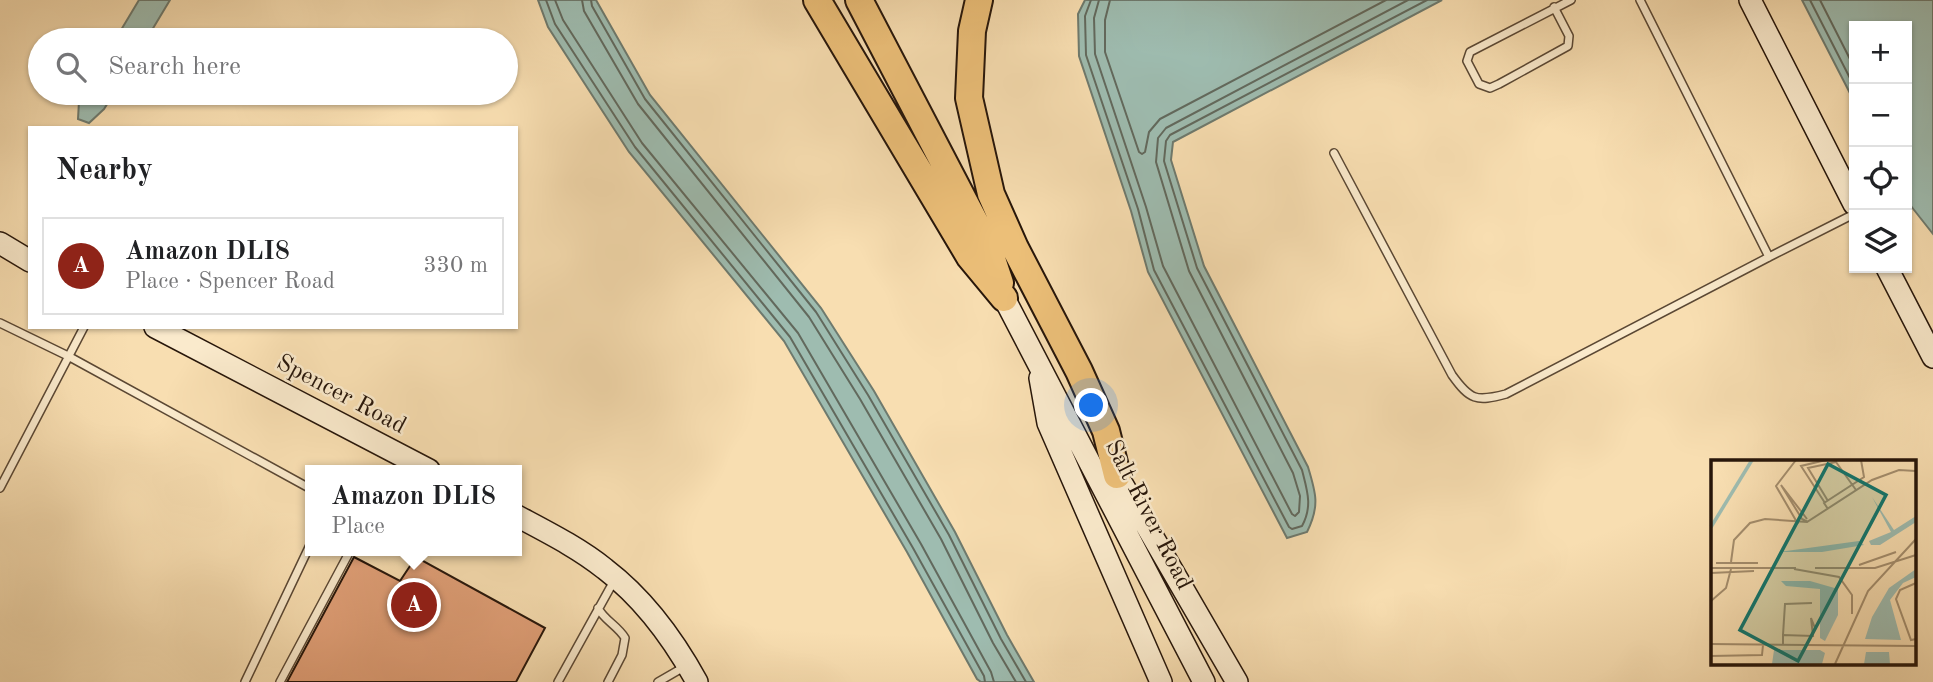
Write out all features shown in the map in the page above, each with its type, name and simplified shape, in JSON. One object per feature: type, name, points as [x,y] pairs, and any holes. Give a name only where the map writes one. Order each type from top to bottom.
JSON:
[{"type":"highway","points":[[817,0],[970,257],[1004,298]]},
{"type":"highway","points":[[859,0],[988,247],[1004,298]]},
{"type":"highway","points":[[979,0],[972,31],[969,98],[991,194],[1106,431],[1117,475]]},
{"type":"main road","points":[[1749,0],[1849,194]]},
{"type":"main road","points":[[0,243],[28,260]]},
{"type":"main road","points":[[1890,273],[1933,357]]},
{"type":"main road","name":"Salt River Road","points":[[1004,298],[1204,682]]},
{"type":"main road","name":"Spencer Road","points":[[159,329],[407,465]]},
{"type":"main road","points":[[1036,358],[1083,418],[1237,682]]},
{"type":"main road","points":[[1036,358],[1048,423],[1161,682]]},
{"type":"main road","points":[[522,519],[606,569],[650,612],[692,674]]},
{"type":"lane","points":[[1554,7],[1569,36],[1568,46],[1499,85],[1490,88],[1479,84],[1467,61],[1470,52],[1554,7],[1571,0]]},
{"type":"lane","points":[[1640,0],[1769,257]]},
{"type":"lane","points":[[1334,153],[1452,375],[1465,393],[1477,399],[1506,394],[1849,217]]},
{"type":"lane","points":[[0,323],[68,356],[305,486]]},
{"type":"lane","points":[[0,488],[83,329]]},
{"type":"lane","points":[[245,682],[305,556]]},
{"type":"lane","points":[[281,682],[347,556]]},
{"type":"lane","points":[[558,682],[615,578]]},
{"type":"lane","points":[[598,608],[625,638],[622,655],[607,682]]},
{"type":"lane","points":[[658,682],[692,674]]},
{"type":"water","points":[[139,0],[170,0],[153,28],[122,28]]},
{"type":"water","points":[[538,0],[596,0],[650,95],[821,308],[874,391],[955,532],[1034,682],[981,682],[977,679],[907,552],[784,341],[629,152],[548,27]]},
{"type":"water","points":[[1085,0],[1442,0],[1173,142],[1171,160],[1204,266],[1308,467],[1315,507],[1307,532],[1287,538],[1148,272],[1131,211],[1079,56],[1078,14]]},
{"type":"water","points":[[1802,0],[1933,0],[1933,234],[1912,207],[1912,21],[1849,21],[1849,91]]},
{"type":"water","points":[[79,105],[106,105],[89,123],[78,119]]},
{"type":"building","points":[[354,557],[400,581],[416,557],[545,628],[516,682],[287,682]]},
{"type":"place","name":"Amazon DLI8","points":[[414,605]]}]
